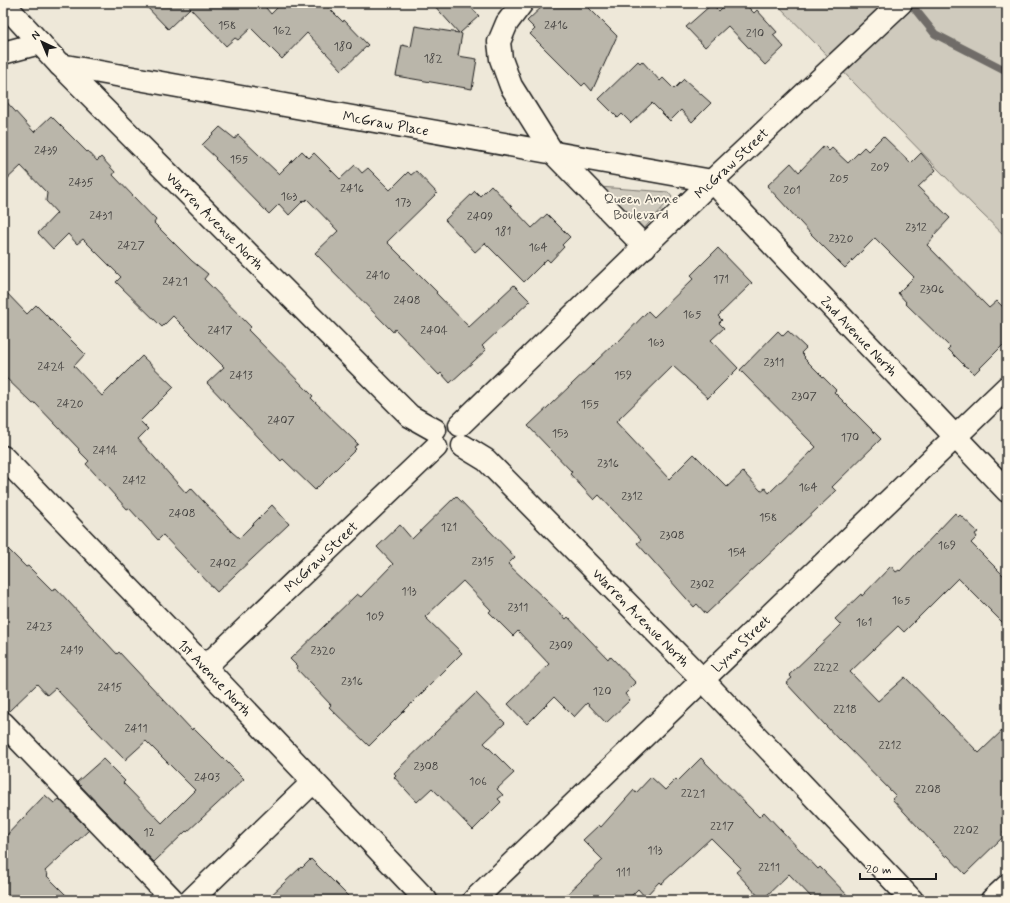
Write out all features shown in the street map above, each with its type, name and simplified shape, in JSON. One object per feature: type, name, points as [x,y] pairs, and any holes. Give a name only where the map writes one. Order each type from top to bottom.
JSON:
[{"type":"street","name":"Warren Avenue North","points":[[3,3],[60,65],[410,416],[435,438],[444,452],[455,452],[461,435],[703,680],[912,900]]},
{"type":"street","points":[[522,3],[508,23],[499,42],[501,59],[511,86],[553,153],[645,247]]},
{"type":"street","name":"McGraw Street","points":[[461,435],[712,180],[901,3]]},
{"type":"street","points":[[3,53],[40,43]]},
{"type":"street","name":"McGraw Place","points":[[60,65],[712,180]]},
{"type":"street","name":"2nd Avenue North","points":[[712,180],[1007,491]]},
{"type":"street","name":"Lynn Street","points":[[474,900],[1007,387]]},
{"type":"street","name":"McGraw Street","points":[[205,667],[435,438]]},
{"type":"street","name":"1st Avenue North","points":[[3,457],[426,900]]},
{"type":"street","points":[[3,723],[173,900]]},
{"type":"street","points":[[191,900],[313,782]]},
{"type":"street","points":[[992,900],[1007,886]]},
{"type":"green space","points":[[776,3],[1007,3],[1007,238],[979,211]]},
{"type":"green space","name":"Queen Anne Boulevard","points":[[599,187],[668,192],[672,197],[642,231]]},
{"type":"building","points":[[143,3],[262,3],[271,14],[282,3],[324,3],[343,22],[344,20],[368,45],[342,70],[307,33],[282,59],[251,28],[238,40],[235,38],[226,46],[190,8],[168,29]]},
{"type":"building","points":[[432,3],[467,3],[479,16],[460,33],[462,34],[458,56],[477,59],[472,89],[396,76],[402,45],[411,47],[415,26],[459,33]]},
{"type":"building","points":[[546,3],[584,3],[617,36],[592,91],[585,83],[582,86],[530,34],[535,29],[527,21]]},
{"type":"building","points":[[727,3],[744,3],[754,13],[757,10],[777,32],[773,35],[784,47],[765,65],[728,26],[705,47],[686,27],[712,4],[719,11]]},
{"type":"building","points":[[638,61],[640,63],[642,61],[660,81],[663,78],[674,89],[684,79],[711,103],[692,122],[681,110],[670,121],[652,103],[631,123],[622,114],[618,118],[599,99]]},
{"type":"building","points":[[3,98],[34,132],[51,116],[97,161],[101,157],[115,172],[113,175],[156,220],[154,223],[192,261],[208,274],[204,279],[251,327],[248,330],[313,396],[311,398],[358,444],[354,447],[356,449],[315,490],[283,459],[281,461],[207,383],[224,367],[173,316],[162,327],[116,282],[121,277],[83,239],[77,244],[68,234],[53,249],[38,233],[57,213],[46,201],[47,193],[21,166],[3,183]]},
{"type":"building","points":[[220,127],[235,139],[238,135],[279,174],[302,151],[309,158],[314,153],[340,179],[355,165],[362,173],[368,168],[390,190],[408,172],[411,175],[416,171],[437,193],[387,242],[437,292],[436,293],[469,327],[514,285],[530,301],[482,346],[486,350],[450,383],[441,373],[439,375],[395,329],[393,332],[315,253],[338,231],[307,199],[305,201],[304,200],[289,215],[279,204],[269,214],[202,145]]},
{"type":"building","points":[[883,136],[911,163],[921,153],[936,170],[918,187],[950,218],[933,236],[934,237],[927,245],[989,308],[997,301],[1007,311],[1007,341],[974,374],[948,349],[950,347],[905,303],[906,302],[898,293],[914,277],[875,238],[845,268],[811,234],[767,186],[791,163],[799,172],[824,146],[829,151],[832,148],[848,163],[864,147],[868,151]]},
{"type":"building","points":[[491,185],[532,228],[547,214],[570,237],[562,245],[564,247],[550,262],[547,259],[524,282],[485,243],[475,252],[445,220],[475,191],[480,196]]},
{"type":"building","points":[[718,248],[752,283],[718,316],[722,320],[719,323],[724,328],[711,340],[738,368],[708,398],[673,366],[616,422],[669,479],[694,454],[727,487],[743,472],[761,491],[765,488],[769,493],[816,447],[740,370],[778,331],[783,336],[788,331],[806,348],[801,353],[805,357],[804,358],[836,390],[834,392],[881,439],[832,487],[836,491],[706,614],[697,604],[694,607],[637,543],[641,540],[599,495],[594,500],[570,474],[572,472],[528,426],[616,342],[617,343],[648,311],[654,317],[694,278],[691,275]]},
{"type":"building","points":[[3,289],[27,314],[36,305],[85,354],[74,366],[102,396],[142,356],[174,387],[140,421],[148,429],[138,439],[186,493],[191,488],[239,538],[272,505],[289,524],[217,592],[163,535],[158,540],[129,508],[127,509],[86,464],[89,461],[78,450],[79,449],[35,403],[33,404],[3,375]]},
{"type":"building","points":[[456,496],[515,557],[508,564],[566,619],[568,617],[608,659],[610,656],[636,683],[625,694],[630,700],[606,723],[587,703],[574,717],[554,697],[527,724],[508,704],[549,664],[518,631],[513,636],[489,612],[491,610],[463,581],[425,617],[462,653],[369,746],[329,707],[331,705],[296,668],[297,666],[290,659],[357,594],[361,597],[393,564],[377,547],[400,525],[412,539]]},
{"type":"building","points":[[955,513],[958,517],[960,515],[978,532],[975,534],[977,537],[971,543],[1007,579],[1007,627],[958,578],[904,632],[898,626],[850,672],[878,701],[905,677],[979,753],[1007,726],[1007,829],[1003,833],[1005,835],[965,874],[947,855],[946,857],[892,799],[896,796],[840,739],[839,740],[786,683],[792,678],[789,675],[841,625],[835,619],[861,594],[862,596],[891,566],[896,572],[899,570],[900,571]]},
{"type":"building","points":[[3,544],[52,590],[56,588],[117,654],[119,652],[192,730],[193,728],[244,779],[154,862],[77,782],[103,759],[125,781],[123,783],[162,823],[195,790],[146,741],[125,760],[55,688],[47,695],[37,684],[8,712],[3,711]]},
{"type":"building","points":[[476,693],[505,723],[484,743],[514,773],[497,789],[503,795],[498,799],[501,802],[473,830],[432,788],[417,802],[394,777],[396,775],[394,773]]},
{"type":"building","points":[[701,758],[759,817],[764,812],[818,869],[820,867],[852,900],[814,900],[789,874],[762,900],[736,872],[741,868],[711,838],[661,884],[659,882],[645,897],[638,889],[627,900],[561,900],[603,860],[583,840],[599,825],[601,827],[634,790],[636,793],[651,777],[665,790],[676,779],[678,781]]},
{"type":"building","points":[[45,795],[54,803],[59,799],[89,830],[45,871],[48,875],[47,876],[71,900],[3,900],[3,839]]},
{"type":"building","points":[[311,859],[352,900],[266,900],[301,867],[302,868]]},
{"type":"waterway","points":[[910,3],[935,34],[1007,71]]}]
